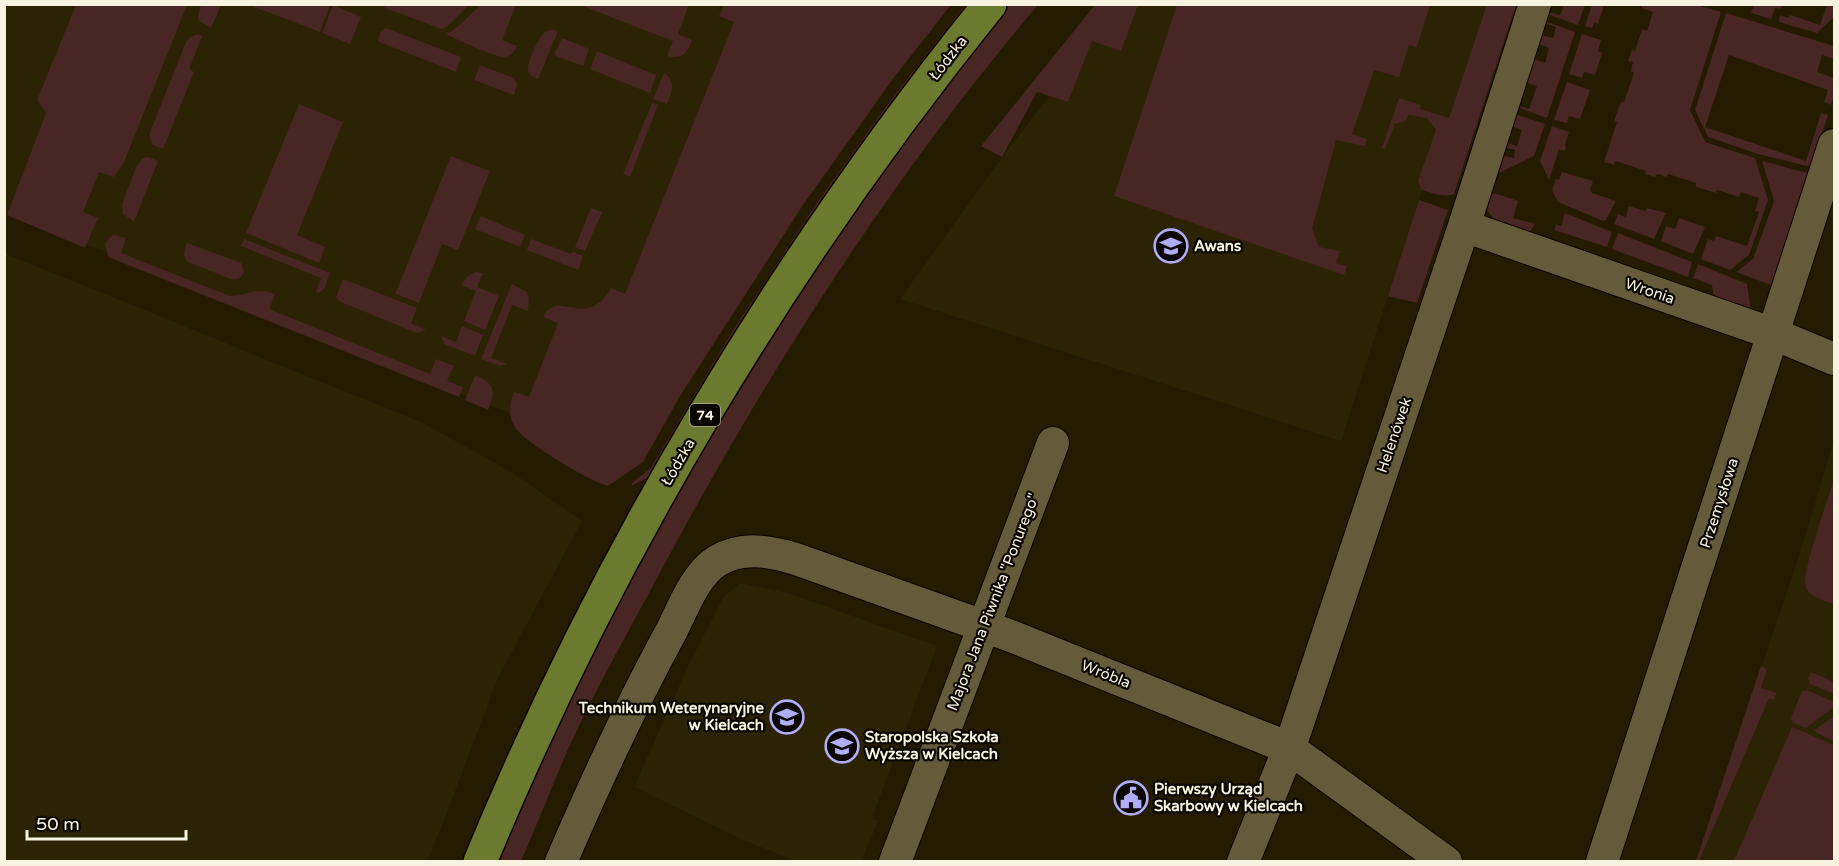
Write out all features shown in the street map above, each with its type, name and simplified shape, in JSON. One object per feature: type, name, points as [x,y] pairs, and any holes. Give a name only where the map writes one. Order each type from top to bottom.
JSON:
[{"type":"main road","name":"Łódzka","points":[[480,861],[575,653],[632,543],[687,445],[753,338],[835,213],[927,85],[990,4]]},
{"type":"street","name":"Helenówek","points":[[1243,861],[1289,747],[1464,226],[1535,4]]},
{"type":"street","name":"Przemysłowa","points":[[1602,861],[1834,145]]},
{"type":"street","name":"Wronia","points":[[1464,226],[1774,334],[1834,359]]},
{"type":"street","name":"Majora Jana Piwnika \"Ponurego\"","points":[[895,861],[1053,443]]},
{"type":"street","name":"Wróbla","points":[[561,861],[639,692],[690,594],[708,569],[717,561],[738,553],[761,551],[796,559],[984,627],[1289,747],[1446,861]]},
{"type":"shaded area","points":[[384,4],[469,5],[442,29],[385,8]]},
{"type":"shaded area","points":[[712,4],[723,8],[726,4],[819,4],[774,110],[526,420],[8,213],[5,215],[4,5]]},
{"type":"shaded area","points":[[1487,4],[1516,5],[1454,194],[1433,193],[1421,189],[1418,181],[1436,130],[1427,118],[1408,115],[1405,121],[1395,124],[1385,149],[1382,148],[1399,98],[1421,105],[1420,109],[1449,118]]},
{"type":"shaded area","points":[[76,5],[187,5],[124,162],[114,177],[99,172],[83,212],[98,218],[85,248],[7,215],[46,113],[37,100]]},
{"type":"shaded area","points":[[201,5],[221,5],[211,28],[199,21]]},
{"type":"shaded area","points":[[249,5],[330,5],[320,32]]},
{"type":"shaded area","points":[[333,5],[361,17],[350,44],[322,33]]},
{"type":"shaded area","points":[[481,5],[516,5],[502,40],[517,46],[510,55],[503,57],[492,54],[446,34],[454,30]]},
{"type":"shaded area","points":[[580,5],[689,5],[678,34],[692,40],[689,49],[677,57],[667,56],[673,41]]},
{"type":"shaded area","points":[[724,5],[951,5],[895,76],[803,205],[680,396],[643,462],[608,486],[558,461],[531,443],[515,427],[511,418],[511,401],[514,392],[529,397],[558,323],[543,317],[549,309],[556,306],[582,309],[592,307],[601,301],[611,288],[625,294],[734,22],[719,16]]},
{"type":"shaded area","points":[[965,5],[974,5],[655,474],[631,486],[651,468],[732,332],[819,200],[888,104]]},
{"type":"shaded area","points":[[1008,5],[1038,5],[982,73],[877,215],[780,363],[691,515],[598,687],[570,745],[521,861],[496,862],[536,764],[631,574],[704,443],[779,319],[904,138]]},
{"type":"shaded area","points":[[1095,5],[1138,5],[1121,51],[1092,41],[1068,102],[1037,92],[1002,157],[981,146]]},
{"type":"shaded area","name":"Awans","points":[[1121,5],[1487,5],[1449,118],[1446,118],[1341,441],[900,299],[1002,157]]},
{"type":"shaded area","points":[[1177,5],[1430,5],[1417,47],[1409,45],[1399,77],[1374,70],[1352,134],[1367,139],[1365,146],[1336,140],[1312,229],[1319,247],[1340,251],[1336,263],[1347,266],[1344,275],[1114,196]]},
{"type":"shaded area","points":[[1564,5],[1585,5],[1578,25],[1544,13],[1560,15]]},
{"type":"shaded area","points":[[1592,5],[1604,5],[1598,24],[1594,22],[1592,28],[1585,26]]},
{"type":"shaded area","points":[[1642,5],[1696,5],[1721,12],[1690,110],[1705,142],[1755,158],[1768,200],[1749,255],[1730,270],[1701,259],[1708,239],[1714,241],[1716,236],[1747,246],[1759,212],[1755,211],[1759,198],[1741,192],[1739,197],[1717,190],[1716,193],[1696,187],[1696,183],[1668,174],[1667,177],[1657,174],[1655,177],[1645,174],[1646,171],[1616,161],[1614,165],[1604,162],[1617,122],[1614,121],[1621,102],[1624,102],[1634,73],[1631,71],[1633,62],[1628,61],[1632,50],[1635,51],[1642,29],[1647,31],[1653,12],[1642,8]]},
{"type":"shaded area","points":[[1754,5],[1782,5],[1781,9],[1775,8],[1771,19],[1751,13]]},
{"type":"shaded area","points":[[1827,5],[1834,5],[1834,17],[1817,33],[1779,22],[1780,15],[1788,18],[1790,15],[1820,25]]},
{"type":"shaded area","points":[[1726,13],[1834,46],[1834,59],[1822,55],[1817,72],[1834,78],[1834,95],[1831,105],[1824,102],[1828,90],[1729,55],[1705,127],[1806,161],[1821,113],[1828,115],[1811,167],[1758,154],[1708,137],[1695,110]]},
{"type":"shaded area","points":[[1542,20],[1575,32],[1547,118],[1514,106],[1529,109],[1537,86],[1525,82],[1534,59],[1545,63],[1549,48],[1536,43],[1538,34],[1553,38],[1556,27],[1541,22]]},
{"type":"shaded area","points":[[386,28],[461,57],[456,72],[379,42],[381,31]]},
{"type":"shaded area","points":[[553,30],[558,31],[538,79],[529,73],[529,61],[542,35]]},
{"type":"shaded area","points":[[197,34],[202,36],[189,69],[194,72],[163,149],[153,145],[149,135],[186,42]]},
{"type":"shaded area","points":[[1582,34],[1601,40],[1598,51],[1602,53],[1595,75],[1584,72],[1582,78],[1569,74]]},
{"type":"shaded area","points":[[562,38],[589,49],[583,66],[554,55]]},
{"type":"shaded area","points":[[597,51],[656,75],[650,93],[590,69]]},
{"type":"shaded area","points":[[480,65],[514,78],[517,84],[514,95],[474,80]]},
{"type":"shaded area","points":[[664,73],[672,83],[672,91],[667,104],[653,99]]},
{"type":"shaded area","points":[[1567,82],[1590,90],[1580,119],[1569,116],[1567,123],[1554,120]]},
{"type":"shaded area","points":[[652,103],[658,105],[630,177],[623,174]]},
{"type":"shaded area","points":[[299,104],[343,122],[297,235],[325,247],[319,263],[246,233]]},
{"type":"shaded area","points":[[1512,113],[1545,124],[1534,156],[1495,175],[1500,155],[1514,158],[1515,150],[1504,147],[1505,142],[1517,146],[1522,130],[1511,126]]},
{"type":"shaded area","points":[[1552,126],[1569,132],[1566,148],[1564,151],[1559,149],[1549,180],[1540,161]]},
{"type":"shaded area","points":[[451,156],[490,171],[458,250],[442,244],[419,303],[396,294],[396,292]]},
{"type":"shaded area","points":[[148,157],[158,161],[134,222],[123,214],[122,204],[137,165],[143,158]]},
{"type":"shaded area","points":[[1762,161],[1808,173],[1771,285],[1736,272],[1753,259],[1774,201]]},
{"type":"shaded area","points":[[1562,172],[1593,181],[1590,190],[1592,193],[1616,201],[1606,220],[1603,221],[1558,202],[1552,190],[1556,179],[1559,180]]},
{"type":"shaded area","points":[[1494,193],[1518,201],[1513,218],[1535,224],[1529,233],[1493,224],[1494,219],[1487,210],[1491,195]]},
{"type":"shaded area","points":[[1419,200],[1448,210],[1417,303],[1388,296]]},
{"type":"shaded area","points":[[1629,206],[1645,211],[1647,208],[1666,213],[1654,239],[1614,224],[1618,214],[1626,217]]},
{"type":"shaded area","points":[[591,208],[602,212],[585,251],[575,247]]},
{"type":"shaded area","points":[[1565,213],[1612,232],[1607,247],[1554,230],[1556,225],[1561,226]]},
{"type":"shaded area","points":[[481,216],[525,235],[520,247],[475,229]]},
{"type":"shaded area","points":[[1679,218],[1705,227],[1693,254],[1661,241],[1666,226],[1675,229]]},
{"type":"shaded area","points":[[1618,233],[1692,262],[1688,277],[1612,249]]},
{"type":"shaded area","points":[[114,235],[126,238],[121,253],[230,296],[257,291],[275,294],[269,309],[430,374],[436,359],[454,366],[447,381],[463,387],[459,397],[108,257],[105,244]]},
{"type":"shaded area","points":[[244,239],[330,273],[324,289],[319,293],[316,292],[321,278],[241,246]]},
{"type":"shaded area","points":[[531,239],[571,254],[573,252],[583,256],[578,270],[527,250]]},
{"type":"shaded area","points":[[187,243],[241,263],[243,274],[239,278],[231,279],[188,262],[184,253]]},
{"type":"shaded area","points":[[4,253],[423,423],[513,473],[582,521],[498,678],[427,861],[5,861]]},
{"type":"shaded area","points":[[1698,264],[1747,284],[1751,312],[1714,298],[1712,285],[1693,278]]},
{"type":"shaded area","points":[[475,272],[483,273],[477,287],[499,296],[485,330],[464,321],[476,291],[461,285]]},
{"type":"shaded area","points":[[343,279],[417,308],[411,323],[426,330],[417,333],[341,302],[336,297]]},
{"type":"shaded area","points":[[512,284],[527,292],[528,311],[512,305],[491,358],[507,364],[500,366],[481,359]]},
{"type":"shaded area","points":[[462,326],[483,335],[475,356],[444,344],[441,336],[456,342]]},
{"type":"shaded area","points":[[475,375],[487,381],[492,388],[493,393],[488,410],[465,400]]},
{"type":"shaded area","points":[[1834,440],[1834,861],[1696,862],[1798,559]]},
{"type":"shaded area","points":[[1834,479],[1834,604],[1811,594],[1806,588],[1805,580]]},
{"type":"shaded area","name":"Technikum Weterynaryjne w Kielcach","points":[[740,583],[788,593],[937,646],[872,818],[878,821],[862,861],[796,861],[743,840],[634,787],[690,662],[724,596]]},
{"type":"shaded area","points":[[1761,666],[1767,670],[1761,688],[1777,693],[1774,700],[1769,698],[1699,861],[1696,861]]},
{"type":"shaded area","points":[[1811,672],[1834,682],[1834,694],[1810,684],[1808,678]]},
{"type":"shaded area","points":[[1807,690],[1834,702],[1834,707],[1806,728],[1793,723],[1791,718],[1802,691]]},
{"type":"shaded area","points":[[1834,716],[1834,741],[1813,731]]},
{"type":"shaded area","points":[[1792,727],[1834,745],[1834,861],[1734,861]]},
{"type":"place","name":"Awans","points":[[1171,246]]},
{"type":"place","name":"Technikum Weterynaryjne w Kielcach","points":[[787,717]]},
{"type":"place","name":"Staropolska Szkoła Wyższa w Kielcach","points":[[842,746]]},
{"type":"place","name":"Pierwszy Urząd Skarbowy w Kielcach","points":[[1131,798]]}]
